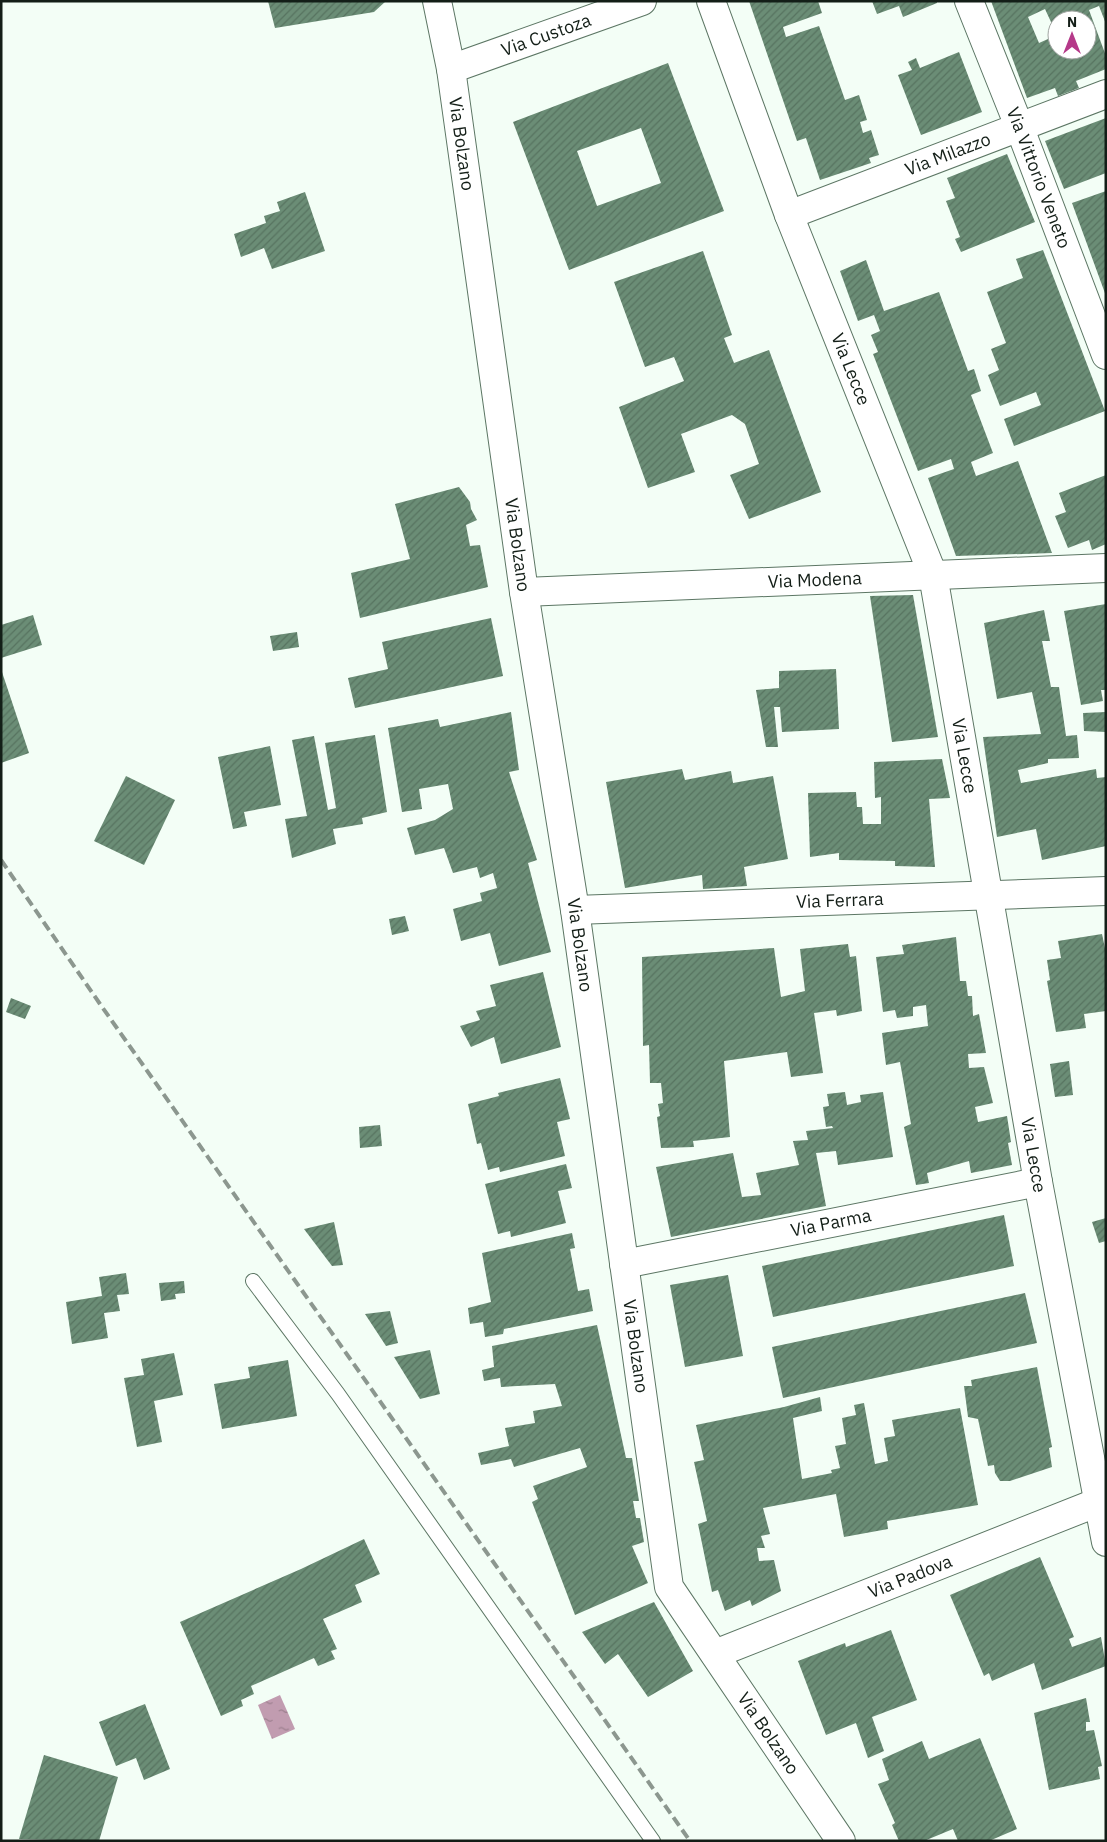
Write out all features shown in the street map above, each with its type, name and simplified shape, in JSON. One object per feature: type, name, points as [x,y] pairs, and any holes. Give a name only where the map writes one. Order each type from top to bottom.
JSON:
[{"type":"street","name":"Via Bolzano","points":[[437,1],[451,69],[524,592],[575,910],[669,1587],[841,1841]]},
{"type":"street","name":"Via Custoza","points":[[451,69],[642,1]]},
{"type":"street","name":"Via Lecce","points":[[712,1],[789,215],[933,575],[1038,1182],[1102,1500],[1106,1542]]},
{"type":"street","name":"Via Vittorio Veneto","points":[[969,1],[1019,126],[1106,356]]},
{"type":"street","name":"Via Milazzo","points":[[789,215],[1106,94]]},
{"type":"street","name":"Via Modena","points":[[524,592],[1106,568]]},
{"type":"street","name":"Via Ferrara","points":[[575,910],[1106,892]]},
{"type":"street","name":"Via Parma","points":[[624,1264],[1038,1182]]},
{"type":"street","name":"Via Padova","points":[[715,1654],[1102,1500]]},
{"type":"lane","points":[[253,1281],[338,1394],[653,1841]]},
{"type":"water","points":[[280,1695],[295,1729],[272,1739],[258,1705]]},
{"type":"building","points":[[268,1],[386,1],[374,12],[275,28]]},
{"type":"building","points":[[749,1],[818,1],[822,13],[783,27],[786,37],[819,26],[845,100],[859,95],[867,120],[860,122],[863,133],[871,130],[879,155],[869,158],[871,163],[820,180],[806,138],[797,141]]},
{"type":"building","points":[[872,1],[937,1],[937,3],[903,17],[899,6],[877,14]]},
{"type":"building","points":[[991,1],[1106,1],[1106,24],[1099,6],[1089,10],[1047,10],[1047,13],[1045,9],[1028,17],[1039,43],[1047,39],[1047,60],[1097,60],[1097,32],[1106,56],[1106,69],[1076,81],[1079,88],[1058,96],[1055,88],[1027,98]]},
{"type":"building","points":[[959,52],[982,112],[921,135],[898,75],[912,70],[908,62],[916,58],[920,68]]},
{"type":"building","points":[[668,63],[724,211],[569,270],[513,122]],"holes":[[[641,128],[661,183],[597,206],[577,151]]]},
{"type":"building","points":[[1106,118],[1106,173],[1064,189],[1045,141]]},
{"type":"building","points":[[1007,154],[1035,222],[961,252],[955,239],[960,237],[946,201],[955,198],[947,178]]},
{"type":"building","points":[[1106,191],[1106,296],[1072,203]]},
{"type":"building","points":[[305,192],[325,251],[272,269],[264,248],[241,257],[234,234],[266,223],[264,216],[280,211],[277,202]]},
{"type":"building","points":[[1043,250],[1105,411],[1014,446],[1004,419],[1041,405],[1036,392],[1000,406],[988,375],[999,370],[991,349],[1006,343],[987,292],[1023,278],[1016,259]]},
{"type":"building","points":[[703,251],[732,335],[724,338],[734,363],[769,350],[821,492],[749,519],[730,475],[759,464],[745,424],[732,415],[681,434],[695,472],[648,488],[619,407],[684,381],[674,357],[645,367],[614,282]]},
{"type":"building","points":[[866,260],[884,311],[939,292],[968,371],[974,369],[981,391],[971,395],[993,453],[971,462],[976,476],[1018,461],[1052,553],[956,556],[928,478],[954,469],[951,459],[918,471],[873,354],[878,352],[871,335],[880,331],[874,315],[858,321],[840,271]]},
{"type":"building","points":[[1106,475],[1106,544],[1092,550],[1089,540],[1068,548],[1055,516],[1066,512],[1059,493]]},
{"type":"building","points":[[459,487],[470,502],[471,509],[477,520],[466,525],[470,546],[480,545],[488,587],[360,618],[351,573],[410,559],[395,504]]},
{"type":"building","points":[[913,595],[938,737],[892,742],[870,596]]},
{"type":"building","points":[[1106,604],[1106,690],[1101,690],[1103,701],[1081,705],[1064,611]]},
{"type":"building","points":[[1044,610],[1050,641],[1042,641],[1051,687],[1059,687],[1066,736],[1077,735],[1079,758],[1048,759],[1048,763],[1018,770],[1021,783],[1096,769],[1097,778],[1106,777],[1106,846],[1042,860],[1036,829],[997,837],[983,737],[1041,734],[1032,692],[997,699],[984,623]]},
{"type":"building","points":[[33,615],[42,645],[1,658],[1,625]]},
{"type":"building","points":[[491,618],[503,676],[355,708],[348,678],[388,669],[382,642]]},
{"type":"building","points":[[297,632],[299,647],[273,651],[270,636]]},
{"type":"building","points":[[1,669],[29,753],[1,763]]},
{"type":"building","points":[[836,669],[839,729],[782,732],[780,707],[774,707],[778,747],[766,747],[756,690],[779,688],[779,671]]},
{"type":"building","points":[[511,712],[519,770],[509,772],[537,860],[528,863],[551,952],[499,966],[490,933],[461,941],[453,909],[482,901],[480,893],[497,888],[493,873],[480,878],[477,867],[453,873],[444,848],[415,855],[407,828],[435,820],[453,809],[448,784],[419,789],[422,809],[402,812],[388,728],[438,719],[440,727]]},
{"type":"building","points":[[1106,712],[1106,732],[1084,731],[1083,713]]},
{"type":"building","points":[[375,735],[387,812],[362,818],[363,824],[333,829],[336,844],[292,858],[285,819],[307,816],[292,740],[314,736],[328,810],[336,808],[325,743]]},
{"type":"building","points":[[270,746],[281,805],[244,812],[247,826],[233,829],[218,757]]},
{"type":"building","points":[[942,759],[950,798],[929,799],[935,867],[895,866],[895,861],[839,860],[839,853],[810,857],[808,793],[856,792],[857,807],[862,807],[863,824],[881,824],[881,797],[875,798],[874,762]]},
{"type":"building","points":[[682,769],[685,780],[731,771],[733,783],[773,776],[788,859],[744,867],[747,886],[703,889],[702,875],[625,888],[606,782]]},
{"type":"building","points":[[126,776],[175,800],[144,865],[94,841]]},
{"type":"building","points":[[405,916],[409,931],[392,935],[389,919]]},
{"type":"building","points":[[1102,934],[1106,953],[1106,1011],[1084,1014],[1086,1028],[1056,1032],[1047,981],[1050,980],[1047,960],[1061,958],[1058,941]]},
{"type":"building","points":[[956,937],[960,981],[966,981],[968,996],[972,996],[973,1016],[979,1014],[986,1053],[968,1054],[969,1068],[984,1067],[993,1103],[975,1107],[978,1122],[1007,1116],[1011,1142],[1008,1143],[1012,1165],[971,1173],[969,1161],[927,1173],[929,1183],[916,1185],[904,1127],[911,1124],[900,1062],[886,1065],[882,1033],[928,1026],[926,1005],[913,1007],[913,1016],[897,1018],[895,1010],[883,1012],[876,957],[904,954],[902,945]]},
{"type":"building","points":[[848,944],[850,957],[856,956],[862,1011],[837,1016],[836,1010],[814,1013],[823,1073],[791,1077],[787,1052],[724,1061],[730,1137],[693,1141],[694,1147],[661,1148],[657,1117],[660,1116],[658,1104],[663,1103],[661,1083],[650,1083],[649,1045],[643,1046],[642,957],[774,948],[781,997],[805,991],[800,949]]},
{"type":"building","points":[[543,972],[561,1047],[501,1064],[494,1037],[471,1047],[460,1026],[480,1020],[476,1011],[496,1006],[490,985]]},
{"type":"building","points":[[11,998],[31,1006],[25,1019],[6,1012]]},
{"type":"building","points":[[1069,1061],[1073,1095],[1055,1097],[1050,1064]]},
{"type":"building","points":[[560,1078],[570,1119],[557,1122],[565,1156],[500,1172],[499,1167],[488,1170],[481,1143],[477,1144],[468,1104],[499,1096],[498,1093]]},
{"type":"building","points":[[845,1092],[847,1105],[861,1102],[860,1095],[883,1092],[893,1157],[838,1165],[836,1151],[816,1153],[826,1206],[671,1237],[656,1167],[733,1153],[742,1197],[761,1195],[756,1173],[799,1165],[793,1141],[808,1140],[806,1131],[833,1128],[832,1126],[826,1127],[823,1107],[829,1106],[827,1094]]},
{"type":"building","points":[[380,1125],[382,1146],[360,1148],[359,1127]]},
{"type":"building","points":[[566,1164],[572,1188],[558,1191],[566,1223],[511,1237],[510,1231],[498,1234],[485,1184]]},
{"type":"building","points":[[1004,1215],[1014,1266],[773,1317],[762,1266]]},
{"type":"building","points":[[1106,1218],[1106,1241],[1099,1243],[1092,1222]]},
{"type":"building","points":[[334,1222],[343,1265],[332,1266],[304,1229]]},
{"type":"building","points":[[572,1233],[575,1248],[570,1249],[578,1291],[589,1289],[593,1311],[504,1329],[503,1334],[485,1337],[483,1322],[470,1324],[468,1308],[491,1302],[482,1253]]},
{"type":"building","points":[[126,1273],[129,1294],[117,1295],[120,1311],[104,1313],[108,1338],[72,1344],[66,1302],[102,1296],[99,1277]]},
{"type":"building","points":[[728,1275],[743,1356],[685,1367],[670,1285]]},
{"type":"building","points":[[184,1281],[185,1293],[175,1294],[176,1299],[161,1301],[159,1283]]},
{"type":"building","points":[[1025,1293],[1037,1343],[783,1398],[772,1347]]},
{"type":"building","points":[[390,1311],[398,1343],[386,1346],[365,1314]]},
{"type":"building","points":[[597,1325],[626,1458],[632,1458],[639,1501],[633,1501],[636,1518],[640,1518],[644,1542],[632,1546],[648,1583],[575,1615],[532,1502],[538,1499],[533,1486],[587,1467],[580,1448],[514,1467],[511,1459],[481,1465],[478,1453],[509,1446],[505,1428],[535,1423],[533,1411],[562,1406],[555,1384],[501,1387],[500,1378],[484,1381],[482,1370],[494,1367],[492,1346]]},
{"type":"building","points":[[430,1350],[440,1394],[420,1399],[394,1357]]},
{"type":"building","points":[[174,1353],[183,1395],[154,1401],[162,1442],[137,1447],[124,1378],[144,1375],[141,1359]]},
{"type":"building","points":[[288,1360],[297,1416],[222,1429],[214,1384],[250,1378],[248,1367]]},
{"type":"building","points":[[1037,1367],[1052,1447],[1049,1448],[1052,1467],[1010,1481],[1000,1481],[995,1473],[994,1465],[988,1466],[978,1419],[968,1417],[964,1386],[972,1386],[971,1380]]},
{"type":"building","points":[[820,1397],[822,1411],[793,1418],[802,1479],[832,1473],[831,1470],[840,1468],[835,1446],[846,1444],[842,1418],[856,1415],[854,1405],[864,1403],[875,1464],[888,1461],[884,1438],[895,1436],[892,1420],[960,1408],[978,1505],[887,1521],[888,1529],[844,1537],[836,1494],[763,1508],[770,1534],[761,1536],[765,1548],[757,1548],[759,1561],[774,1560],[781,1591],[752,1606],[750,1600],[725,1611],[718,1590],[712,1592],[698,1524],[707,1521],[694,1462],[704,1460],[696,1425],[784,1407]]},
{"type":"building","points":[[364,1539],[380,1574],[355,1585],[362,1602],[323,1619],[337,1649],[331,1651],[335,1659],[318,1666],[314,1658],[251,1686],[254,1694],[241,1700],[243,1706],[221,1716],[180,1622]]},
{"type":"building","points":[[1040,1557],[1074,1637],[1069,1639],[1072,1647],[1101,1637],[1106,1666],[1042,1690],[1034,1663],[992,1681],[989,1673],[984,1676],[950,1595]]},
{"type":"building","points":[[654,1602],[693,1671],[648,1697],[618,1654],[605,1664],[582,1632]]},
{"type":"building","points":[[891,1630],[917,1700],[872,1717],[884,1751],[868,1758],[856,1723],[826,1735],[798,1661],[845,1643],[846,1647]]},
{"type":"building","points":[[1086,1698],[1090,1722],[1086,1722],[1086,1731],[1094,1730],[1102,1766],[1098,1767],[1100,1779],[1049,1790],[1034,1713]]},
{"type":"building","points":[[145,1704],[170,1769],[144,1780],[136,1758],[116,1766],[99,1722]]},
{"type":"building","points":[[980,1738],[1017,1829],[989,1841],[958,1841],[953,1829],[924,1841],[899,1841],[892,1825],[895,1823],[878,1784],[889,1780],[882,1759],[922,1741],[929,1759]]},
{"type":"building","points":[[44,1755],[118,1777],[99,1841],[19,1839]]},
{"type":"railway","points":[[1,860],[100,1004],[690,1841]]}]
